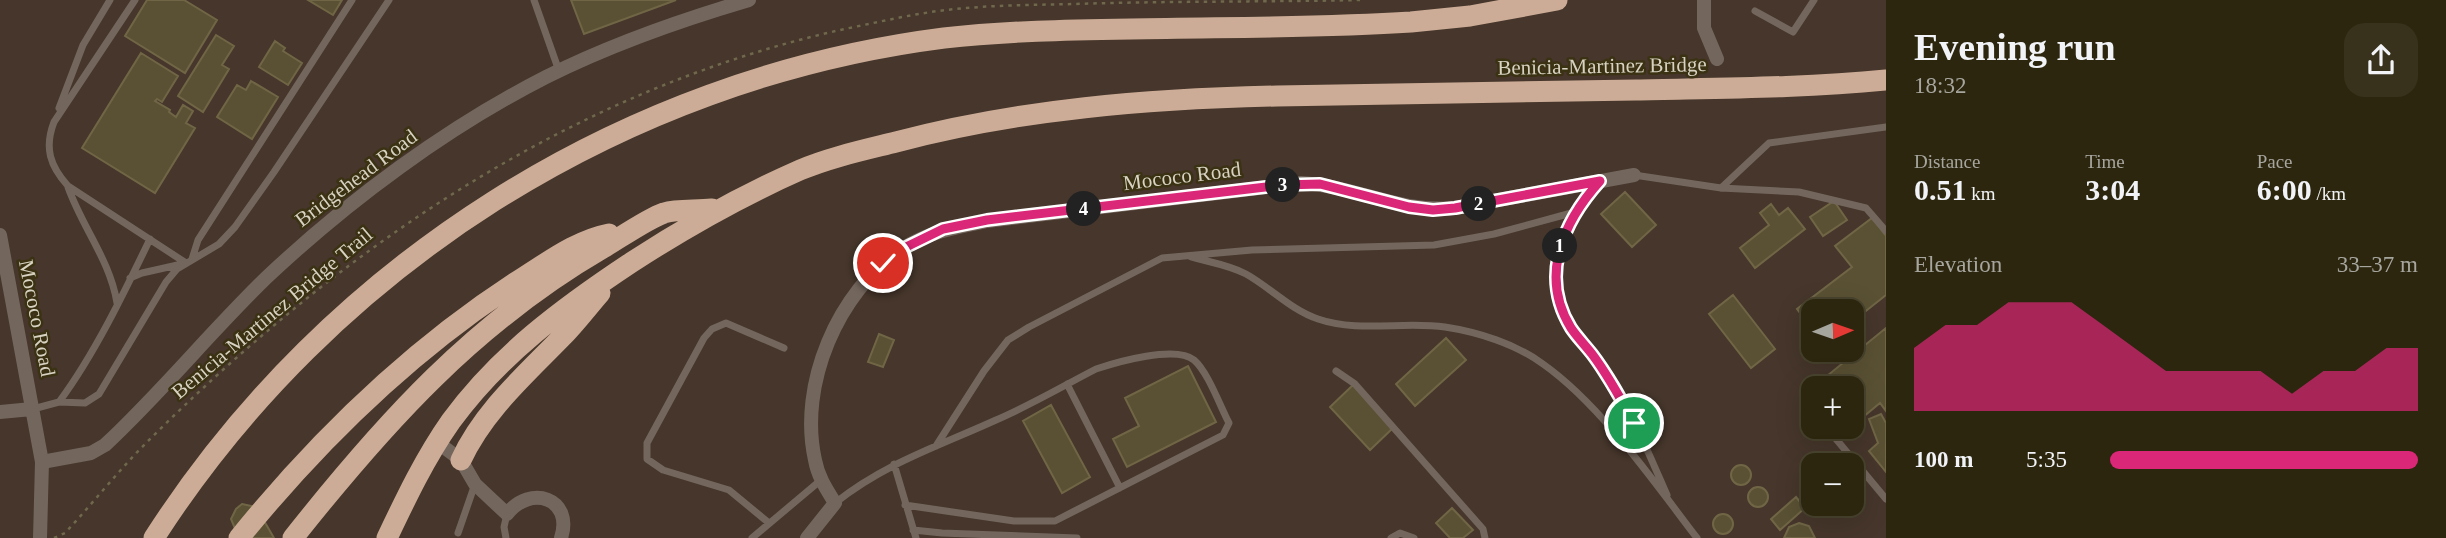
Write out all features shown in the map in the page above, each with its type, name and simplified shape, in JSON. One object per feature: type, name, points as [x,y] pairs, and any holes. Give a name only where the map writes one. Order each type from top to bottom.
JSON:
[{"type":"highway","points":[[154,538],[207,463],[264,395],[324,332],[389,275],[460,223],[533,176],[610,136],[691,101],[755,79],[830,59],[945,38],[1051,30],[1411,22],[1479,15],[1558,0]]},
{"type":"highway","name":"Benicia-Martinez Bridge","points":[[718,209],[803,169],[916,136],[1021,116],[1118,103],[1320,95],[1748,88],[1886,80]]},
{"type":"highway","points":[[293,538],[384,428],[445,366],[536,292],[592,254],[664,213],[718,209]]},
{"type":"highway","points":[[387,538],[407,495],[437,442],[470,397],[505,359],[556,315],[619,271],[718,209]]},
{"type":"highway","points":[[239,538],[331,433],[429,345],[502,292],[574,247],[595,237],[634,230]]},
{"type":"highway","points":[[461,460],[508,391],[564,336],[619,271]]},
{"type":"street","name":"Bridgehead Road","points":[[42,462],[91,453],[105,445],[267,277],[360,197],[418,155],[494,106],[559,71],[660,30],[749,0]]},
{"type":"street","points":[[1704,0],[1704,28],[1717,59]]},
{"type":"street","name":"Mococo Road","points":[[835,503],[821,480],[812,447],[813,401],[819,367],[832,332],[863,283],[883,263],[904,248],[943,229],[987,220],[1301,183],[1320,184],[1391,204],[1433,210],[1634,175]]},
{"type":"street","name":"Mococo Road","points":[[0,235],[42,462],[40,538]]},
{"type":"street","name":"Mococo Road","points":[[0,412],[32,409]]},
{"type":"street","points":[[437,442],[461,460],[475,484],[507,514],[515,505],[526,499],[545,499],[561,511],[564,525],[561,538]]},
{"type":"street","points":[[807,538],[835,503]]},
{"type":"lane","points":[[110,0],[83,45],[49,134],[49,159],[56,173],[68,186],[189,261]]},
{"type":"lane","points":[[54,122],[135,0]]},
{"type":"lane","points":[[189,261],[198,240],[352,0]]},
{"type":"lane","points":[[32,409],[59,402],[85,403],[100,394],[166,282],[189,261],[219,244],[235,227],[389,0]]},
{"type":"lane","points":[[534,0],[559,71]]},
{"type":"lane","points":[[1755,11],[1793,32],[1814,0]]},
{"type":"lane","points":[[1721,188],[1769,143],[1886,127]]},
{"type":"lane","points":[[1634,175],[1721,188],[1799,192],[1866,208],[1886,231]]},
{"type":"lane","points":[[1600,181],[1575,212],[1563,234],[1555,272],[1559,300],[1571,328],[1620,396],[1672,505]]},
{"type":"lane","points":[[68,186],[75,206],[108,268],[117,303]]},
{"type":"lane","points":[[935,446],[984,371],[1008,340],[1162,258],[1252,250],[1434,245],[1494,234],[1575,212]]},
{"type":"lane","points":[[59,402],[117,303],[150,239]]},
{"type":"lane","points":[[1183,255],[1229,266],[1317,319],[1365,326],[1444,327],[1483,336],[1531,357],[1567,383],[1590,406],[1698,538]]},
{"type":"lane","points":[[130,278],[189,261]]},
{"type":"lane","points":[[769,523],[729,490],[663,470],[647,459],[647,443],[704,338],[712,329],[726,323],[784,348]]},
{"type":"lane","points":[[835,503],[856,486],[894,464],[1000,419],[1112,363],[1171,354],[1184,355],[1194,360],[1229,423],[1223,435],[1055,521],[1014,521],[905,505]]},
{"type":"lane","points":[[1336,371],[1355,384],[1435,473],[1483,529],[1485,538]]},
{"type":"lane","points":[[1067,384],[1120,488]]},
{"type":"lane","points":[[1836,439],[1886,499]]},
{"type":"lane","points":[[894,464],[914,534],[1077,538]]},
{"type":"lane","points":[[752,538],[821,480]]},
{"type":"lane","points":[[458,533],[475,484]]},
{"type":"lane","points":[[506,538],[507,514]]},
{"type":"lane","points":[[1391,538],[1399,533],[1414,538]]},
{"type":"path","name":"Benicia-Martinez Bridge Trail","points":[[47,538],[57,538],[65,533],[149,439],[238,358],[299,305],[408,221],[538,144],[651,89],[756,51],[822,34],[953,9],[1133,2],[1360,0]]},
{"type":"shaded area","points":[[0,0],[1886,0],[1886,538],[0,538]]},
{"type":"building","points":[[147,0],[184,0],[217,20],[185,73],[125,36]]},
{"type":"building","points":[[308,0],[342,0],[333,15]]},
{"type":"building","points":[[571,0],[676,0],[584,34]]},
{"type":"building","points":[[216,35],[234,46],[222,65],[229,69],[203,112],[178,96]]},
{"type":"building","points":[[275,41],[285,48],[283,51],[302,63],[288,85],[259,67]]},
{"type":"building","points":[[141,53],[178,76],[162,102],[157,99],[155,101],[176,117],[183,105],[193,111],[186,123],[195,128],[155,193],[82,148]]},
{"type":"building","points":[[251,81],[278,97],[252,139],[217,117],[237,85],[246,90]]},
{"type":"building","points":[[1625,192],[1656,225],[1632,247],[1601,214]]},
{"type":"building","points":[[1834,201],[1847,220],[1823,236],[1810,217]]},
{"type":"building","points":[[1771,204],[1779,215],[1788,208],[1805,229],[1755,268],[1740,248],[1769,225],[1760,213]]},
{"type":"building","points":[[1872,218],[1886,236],[1886,295],[1864,312],[1864,299],[1810,299],[1852,267],[1835,246]]},
{"type":"building","points":[[1733,295],[1775,349],[1751,368],[1709,314]]},
{"type":"building","points":[[1886,328],[1886,411],[1880,403],[1864,416],[1864,376],[1827,376],[1844,362],[1864,362],[1864,346]]},
{"type":"building","points":[[879,334],[894,340],[883,367],[868,362]]},
{"type":"building","points":[[1446,338],[1466,360],[1415,406],[1396,384]]},
{"type":"building","points":[[1188,366],[1216,422],[1127,467],[1113,439],[1139,426],[1125,398]]},
{"type":"building","points":[[1353,385],[1393,428],[1370,450],[1330,407]]},
{"type":"building","points":[[1051,405],[1090,477],[1062,493],[1023,421]]},
{"type":"building","points":[[1881,414],[1886,423],[1886,472],[1869,451],[1878,443],[1869,419]]},
{"type":"building","points":[[1741,465],[1748,468],[1751,475],[1748,482],[1741,485],[1734,482],[1731,475],[1734,468]]},
{"type":"building","points":[[1758,487],[1765,490],[1768,497],[1765,504],[1758,507],[1751,504],[1748,497],[1751,490]]},
{"type":"building","points":[[1796,497],[1801,503],[1801,512],[1780,530],[1771,519]]},
{"type":"building","points":[[242,504],[256,507],[274,538],[239,538],[231,519]]},
{"type":"building","points":[[1452,508],[1473,530],[1463,538],[1450,538],[1436,523]]},
{"type":"building","points":[[1723,514],[1730,517],[1733,524],[1730,531],[1723,534],[1716,531],[1713,524],[1716,517]]},
{"type":"building","points":[[1799,523],[1809,526],[1815,538],[1784,538],[1789,527]]},
{"type":"route","points":[[883,263],[904,248],[943,229],[987,220],[1282,185],[1320,184],[1391,204],[1433,210],[1600,181],[1585,197],[1563,234],[1555,272],[1556,291],[1571,328],[1606,374],[1634,423]]}]
